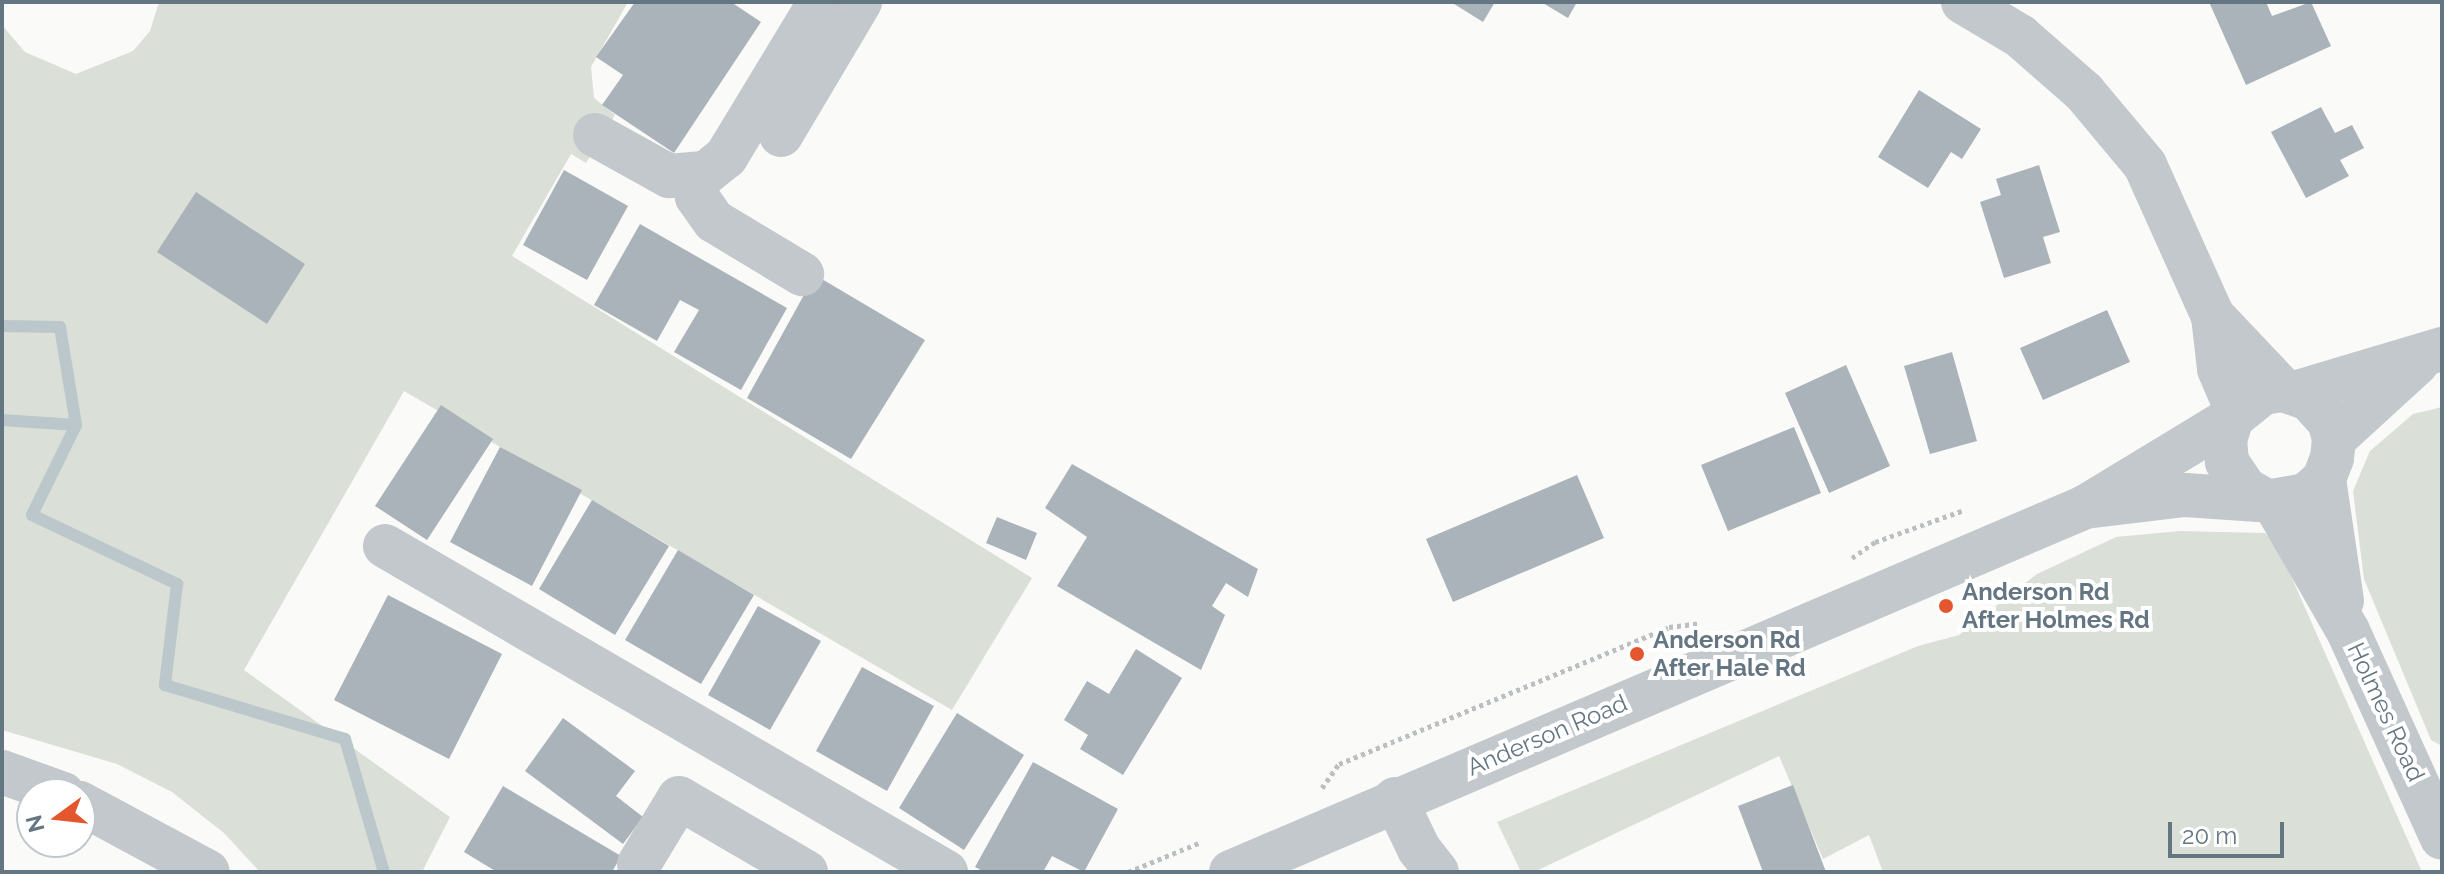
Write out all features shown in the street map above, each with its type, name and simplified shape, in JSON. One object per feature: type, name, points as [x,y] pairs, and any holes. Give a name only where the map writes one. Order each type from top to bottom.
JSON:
[{"type":"street","points":[[595,135],[650,169],[669,176],[697,176],[726,157],[820,2]]},
{"type":"street","points":[[781,135],[860,2]]},
{"type":"street","points":[[1963,2],[2020,36],[2084,92],[2145,165],[2213,316],[2219,369],[2235,415],[2225,439],[2227,462],[2245,489],[2267,500]]},
{"type":"street","points":[[697,176],[697,197],[714,221],[802,274]]},
{"type":"street","points":[[2213,316],[2289,392],[2318,406],[2329,459]]},
{"type":"street","name":"Anderson Road","points":[[1231,872],[1395,799],[2085,507],[2235,415],[2263,393],[2289,392],[2434,352]]},
{"type":"street","name":"Anderson Road","points":[[2085,507],[2185,495],[2267,500],[2306,495],[2329,459],[2434,352]]},
{"type":"street","name":"Holmes Road","points":[[2329,459],[2348,631]]},
{"type":"street","name":"Holmes Road","points":[[2267,500],[2348,631],[2437,812]]},
{"type":"street","points":[[385,546],[946,872]]},
{"type":"street","points":[[525,658],[896,872]]},
{"type":"street","points":[[639,864],[679,798],[806,872]]},
{"type":"street","points":[[1395,799],[1436,871]]},
{"type":"street","points":[[96,812],[208,872]]},
{"type":"shaded area","points":[[159,2],[628,2],[591,67],[594,98],[615,115],[586,163],[571,154],[512,256],[1032,578],[952,710],[404,391],[244,670],[450,817],[422,872],[260,872],[224,833],[172,792],[117,764],[2,730],[2,25],[25,52],[76,74],[133,51],[150,31]]},
{"type":"shaded area","points":[[2442,407],[2442,746],[2431,740],[2364,579],[2353,491],[2370,451],[2413,414]]},
{"type":"shaded area","points":[[2180,531],[2265,533],[2279,549],[2422,872],[1883,872],[1869,835],[1823,859],[1779,756],[1534,872],[1521,872],[1497,822],[1918,646],[1959,635],[2037,574],[2116,537]]},
{"type":"building","points":[[635,2],[731,2],[761,22],[674,153],[602,105],[623,75],[596,57]]},
{"type":"building","points":[[1451,2],[1495,2],[1483,22]]},
{"type":"building","points":[[1541,2],[1577,2],[1568,18]]},
{"type":"building","points":[[2209,2],[2266,2],[2272,16],[2311,2],[2331,46],[2246,85]]},
{"type":"building","points":[[1919,90],[1981,129],[1962,159],[1951,152],[1928,188],[1878,157]]},
{"type":"building","points":[[2321,107],[2335,133],[2352,125],[2364,148],[2340,160],[2349,176],[2306,198],[2271,132]]},
{"type":"building","points":[[2039,165],[2060,232],[2043,237],[2051,263],[2004,278],[1980,202],[2001,195],[1996,179]]},
{"type":"building","points":[[564,170],[628,206],[587,280],[523,245]]},
{"type":"building","points":[[196,192],[305,264],[267,324],[157,252]]},
{"type":"building","points":[[640,224],[787,308],[741,390],[674,352],[699,310],[680,300],[657,341],[594,305]]},
{"type":"building","points":[[815,275],[925,340],[851,459],[747,398]]},
{"type":"building","points":[[2107,310],[2130,362],[2043,400],[2020,348]]},
{"type":"building","points":[[1952,352],[1977,441],[1930,454],[1904,366]]},
{"type":"building","points":[[1846,365],[1890,466],[1829,493],[1785,393]]},
{"type":"building","points":[[441,405],[493,439],[427,540],[375,506]]},
{"type":"building","points":[[1794,427],[1821,493],[1728,531],[1701,465]]},
{"type":"building","points":[[500,447],[582,490],[532,586],[450,542]]},
{"type":"building","points":[[1072,464],[1258,569],[1248,597],[1226,583],[1212,606],[1225,615],[1201,670],[1057,586],[1087,537],[1045,508]]},
{"type":"building","points":[[1577,475],[1604,538],[1453,602],[1426,539]]},
{"type":"building","points":[[592,500],[669,546],[615,635],[539,589]]},
{"type":"building","points":[[997,517],[1037,533],[1026,560],[986,543]]},
{"type":"building","points":[[678,550],[754,595],[701,684],[625,640]]},
{"type":"building","points":[[388,595],[502,654],[449,759],[334,700]]},
{"type":"building","points":[[758,606],[821,641],[770,730],[708,695]]},
{"type":"building","points":[[1136,649],[1182,678],[1123,775],[1080,749],[1088,735],[1064,720],[1087,681],[1109,694]]},
{"type":"building","points":[[862,667],[934,706],[887,791],[816,751]]},
{"type":"building","points":[[957,713],[1024,755],[964,850],[899,808]]},
{"type":"building","points":[[563,718],[635,771],[616,796],[643,817],[623,844],[525,771]]},
{"type":"building","points":[[1033,762],[1118,809],[1084,872],[1052,856],[1043,872],[984,872],[975,867]]},
{"type":"building","points":[[1793,785],[1826,872],[1763,872],[1738,806]]},
{"type":"building","points":[[503,786],[621,856],[612,872],[497,872],[464,852]]},
{"type":"waterway","points":[[2,326],[60,327],[76,425]]},
{"type":"waterway","points":[[2,420],[76,425],[32,515],[177,584],[165,685],[345,739],[384,872]]},
{"type":"place","name":"Anderson Rd After Holmes Rd","points":[[1946,606]]},
{"type":"place","name":"Anderson Rd After Hale Rd","points":[[1637,654]]}]
